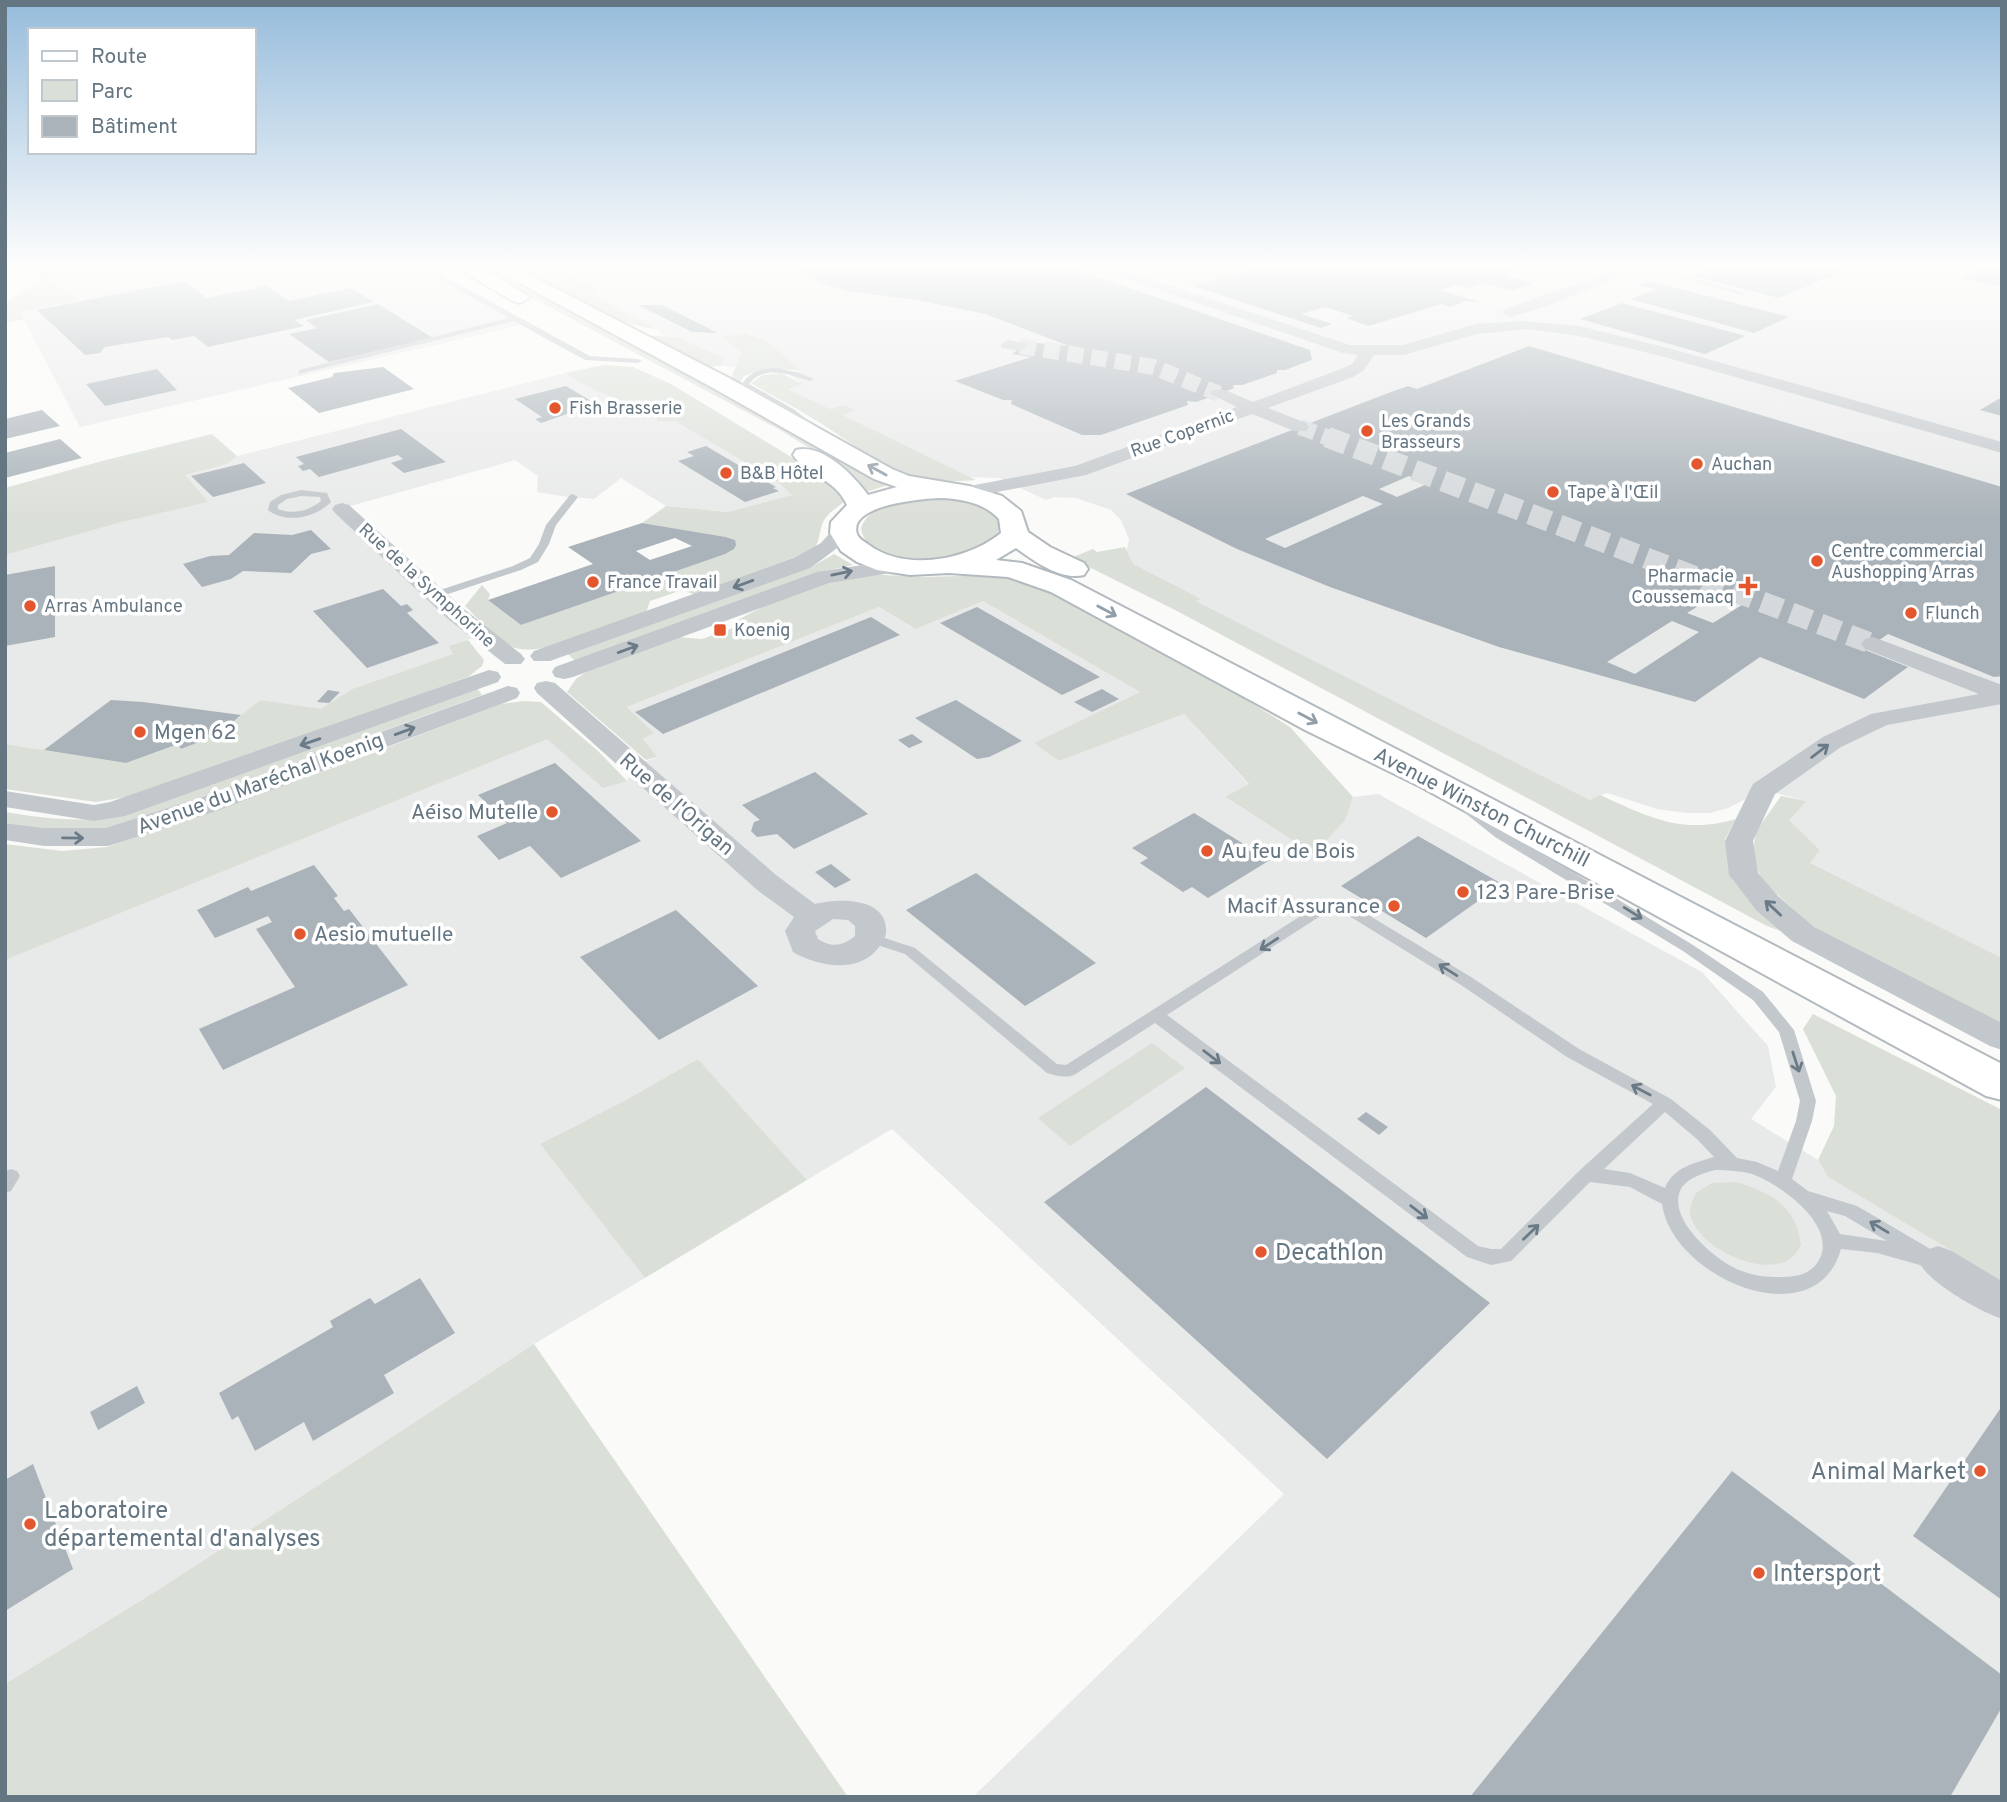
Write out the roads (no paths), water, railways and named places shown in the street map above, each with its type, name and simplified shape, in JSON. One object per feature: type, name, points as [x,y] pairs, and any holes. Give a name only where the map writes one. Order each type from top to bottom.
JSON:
[{"type":"main road","points":[[622,352],[746,420],[838,476],[854,491],[861,507]]},
{"type":"main road","points":[[659,352],[892,478],[951,492]]},
{"type":"main road","points":[[951,492],[897,494],[861,507],[849,517],[844,529],[847,541],[859,551],[901,565],[950,565],[988,555],[1002,548],[1014,528]]},
{"type":"main road","name":"Avenue Winston Churchill","points":[[951,492],[1000,506],[1014,528],[1053,560],[1180,622],[2002,1058]]},
{"type":"main road","name":"Avenue Winston Churchill","points":[[950,565],[1012,569],[1049,581],[1317,723],[1433,780],[2002,1084]]},
{"type":"street","name":"Rue Copernic","points":[[1079,471],[1354,371],[1362,364],[1368,352]]},
{"type":"street","points":[[1666,352],[2002,448]]},
{"type":"street","points":[[1219,394],[1250,409],[1300,427]]},
{"type":"street","points":[[951,492],[1079,471]]},
{"type":"street","points":[[1014,528],[1028,500],[1079,471]]},
{"type":"street","name":"Rue de la Symphorine","points":[[333,507],[438,594],[456,614],[513,659]]},
{"type":"street","points":[[844,529],[828,547],[802,563],[542,656],[513,659],[502,664],[499,685],[521,694],[825,577],[848,571],[901,565]]},
{"type":"street","points":[[1873,644],[2002,695]]},
{"type":"street","name":"Rue de l'Origan","points":[[542,656],[559,662],[555,680],[766,882],[812,916],[833,909],[856,911],[870,922],[870,938]]},
{"type":"street","name":"Avenue du Maréchal Koenig","points":[[5,799],[94,813],[115,810],[499,685]]},
{"type":"street","name":"Avenue du Maréchal Koenig","points":[[5,831],[44,837],[108,837],[209,804],[499,685]]},
{"type":"street","points":[[2002,695],[1880,719],[1832,742],[1763,790],[1739,841],[1744,874],[1767,903],[1803,934],[2002,1038]]},
{"type":"street","points":[[1938,1262],[2002,1302]]},
{"type":"lane","points":[[302,372],[381,352]]},
{"type":"lane","points":[[577,352],[588,358],[638,361]]},
{"type":"lane","points":[[810,379],[793,372],[773,371],[753,376],[745,384],[801,417],[824,440]]},
{"type":"lane","points":[[310,492],[327,498],[333,507],[291,515],[277,513],[272,507],[284,497],[310,492]]},
{"type":"lane","points":[[438,594],[534,560],[544,544],[551,524],[573,497]]},
{"type":"lane","points":[[1433,780],[1500,834],[1677,941],[1758,996],[1786,1030],[1808,1101],[1804,1121],[1783,1181]]},
{"type":"lane","points":[[870,938],[910,951],[1054,1069],[1068,1071],[1326,906],[1350,910],[1466,981],[1573,1053],[1665,1103],[1704,1135],[1731,1163]]},
{"type":"lane","points":[[1157,1016],[1473,1252],[1491,1257],[1505,1256],[1586,1175],[1665,1103]]},
{"type":"lane","points":[[1714,1163],[1731,1163],[1758,1170],[1783,1181],[1806,1198],[1827,1226],[1832,1241],[1830,1260],[1819,1275],[1800,1284],[1775,1286],[1751,1282],[1728,1273],[1690,1245],[1675,1222],[1670,1200],[1678,1178],[1687,1171],[1714,1163]]},
{"type":"lane","points":[[1586,1175],[1623,1177],[1646,1184],[1670,1200]]},
{"type":"lane","points":[[1806,1198],[1851,1210],[1938,1262]]},
{"type":"lane","points":[[1832,1241],[1877,1246],[1938,1262]]},
{"type":"tunnel","points":[[1059,352],[1154,367],[1219,394]]},
{"type":"tunnel","points":[[1300,427],[1332,439]]},
{"type":"tunnel","points":[[1327,437],[1873,644]]},
{"type":"place","name":"Fish Brasserie","points":[[555,408]]},
{"type":"place","name":"Les Grands Brasseurs","points":[[1367,431]]},
{"type":"place","name":"Auchan","points":[[1697,464]]},
{"type":"place","name":"B&B Hôtel","points":[[726,473]]},
{"type":"place","name":"Tape à l'Œil","points":[[1553,492]]},
{"type":"place","name":"Centre commercial Aushopping Arras","points":[[1817,561]]},
{"type":"place","name":"France Travail","points":[[593,582]]},
{"type":"place","name":"Pharmacie Coussemacq","points":[[1748,586]]},
{"type":"place","name":"Arras Ambulance","points":[[30,606]]},
{"type":"place","name":"Flunch","points":[[1911,613]]},
{"type":"place","name":"Koenig","points":[[720,630]]},
{"type":"place","name":"Mgen 62","points":[[140,732]]},
{"type":"place","name":"Aéiso Mutelle","points":[[552,812]]},
{"type":"place","name":"Au feu de Bois","points":[[1207,851]]},
{"type":"place","name":"123 Pare-Brise","points":[[1463,892]]},
{"type":"place","name":"Macif Assurance","points":[[1394,906]]},
{"type":"place","name":"Aesio mutuelle","points":[[300,934]]},
{"type":"place","name":"Decathlon","points":[[1261,1252]]},
{"type":"place","name":"Animal Market","points":[[1980,1471]]},
{"type":"place","name":"Laboratoire départemental d'analyses","points":[[30,1524]]},
{"type":"place","name":"Intersport","points":[[1759,1573]]}]
